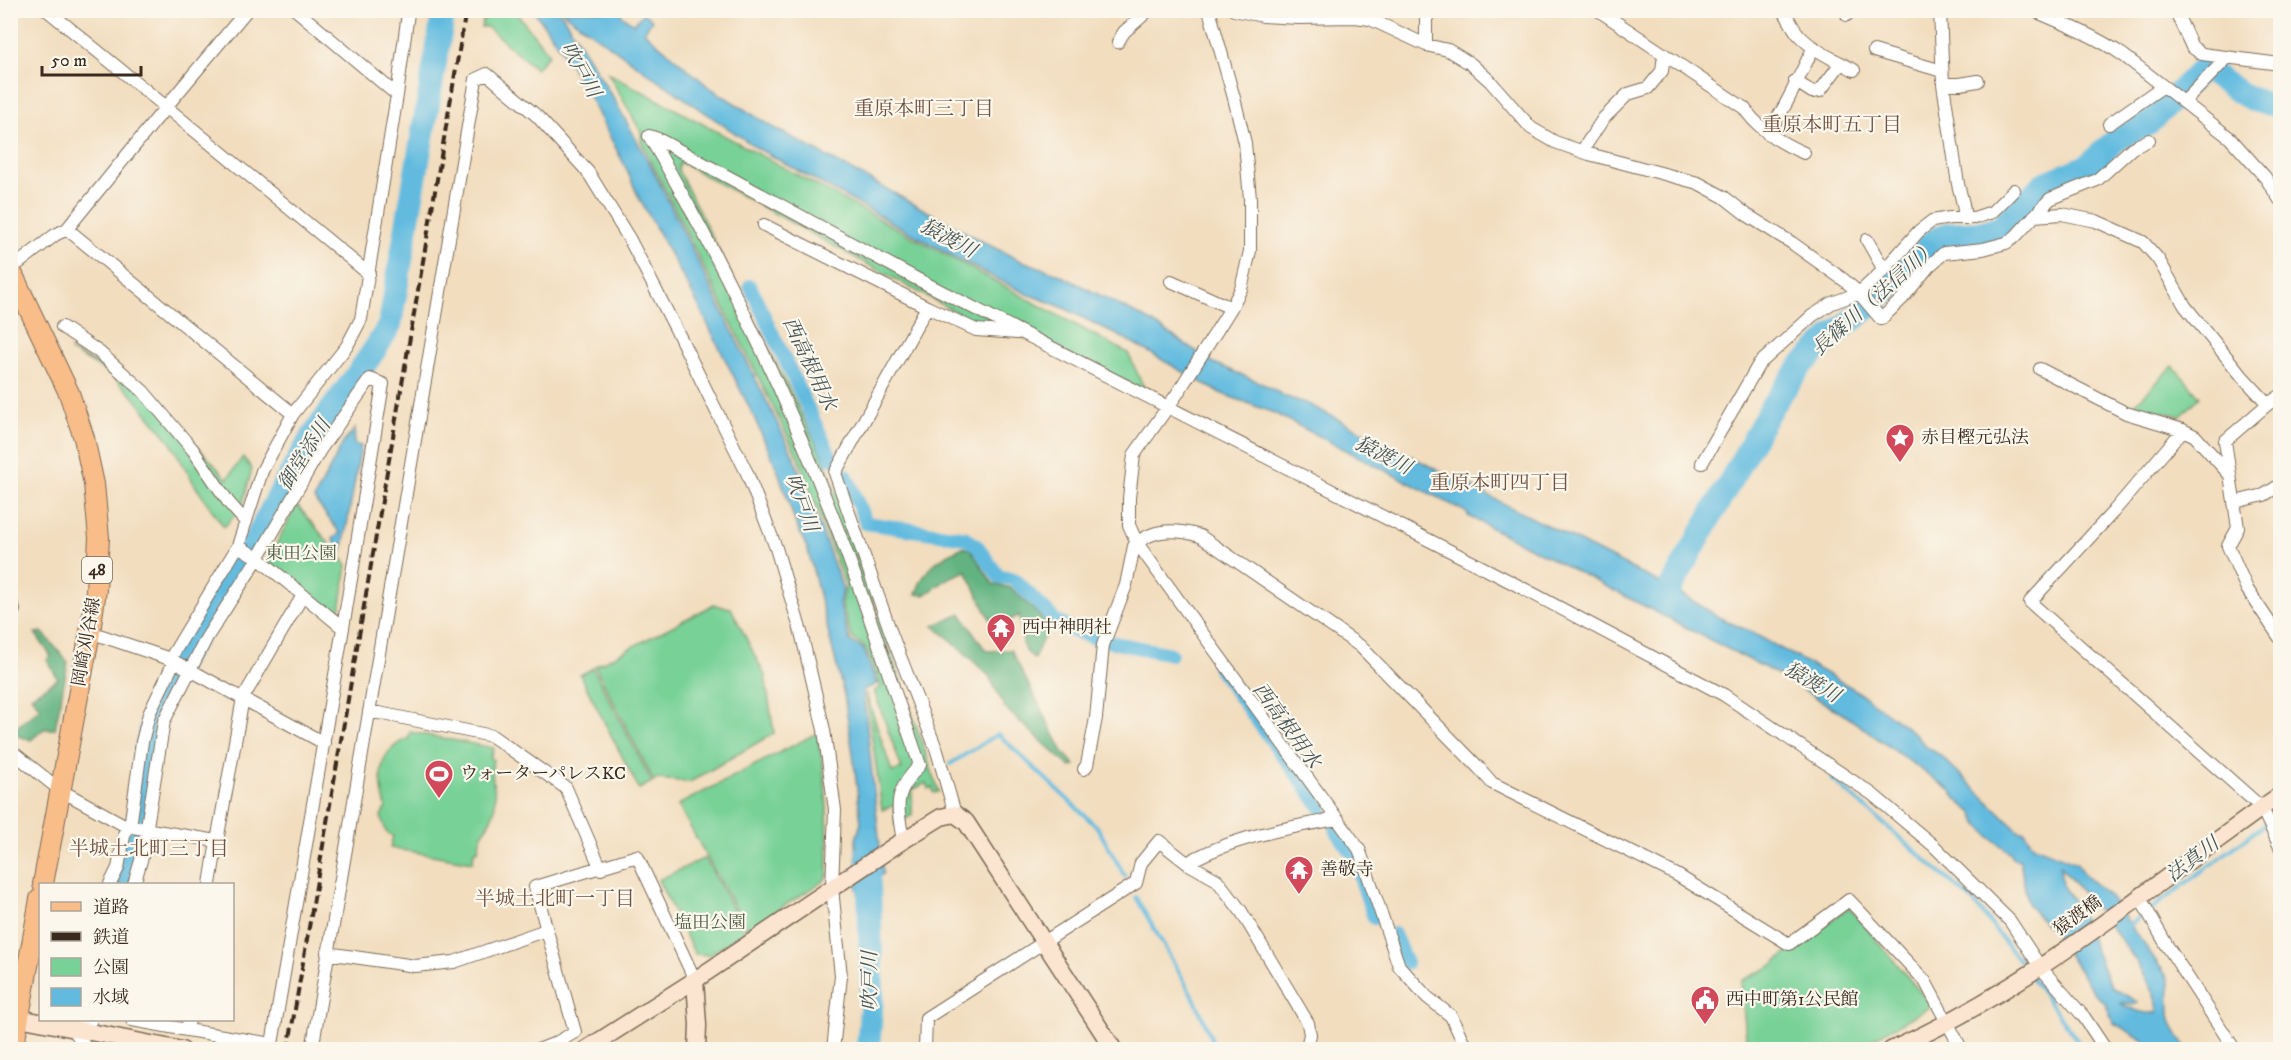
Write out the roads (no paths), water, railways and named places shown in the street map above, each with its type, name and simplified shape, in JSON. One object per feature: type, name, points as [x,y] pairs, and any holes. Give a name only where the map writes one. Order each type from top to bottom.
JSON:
[{"type":"main road","name":"岡崎刈谷線","points":[[10,269],[69,393],[84,438],[94,484],[99,538],[96,590],[90,632],[43,883]]},
{"type":"main road","points":[[13,1050],[19,1018],[17,990],[34,966],[39,910]]},
{"type":"street","points":[[47,10],[369,274]]},
{"type":"street","points":[[10,269],[55,235],[67,229],[247,10]]},
{"type":"street","points":[[296,10],[397,95]]},
{"type":"street","points":[[1118,42],[1124,32],[1149,10]]},
{"type":"street","points":[[1209,10],[1245,143],[1250,199],[1250,251],[1241,289],[1231,308],[1177,394],[1134,454],[1129,498],[1129,525],[1137,543],[1359,849],[1399,966],[1427,997],[1451,1016],[1467,1050]]},
{"type":"street","points":[[1234,10],[1263,16],[1370,19],[1426,45],[1448,50],[1471,64],[1490,81],[1532,128],[1555,142],[1698,183],[1724,197],[1844,280],[1859,293],[1881,319],[1902,299],[1929,266],[1944,254],[1983,249],[2006,243],[2015,237],[2050,199],[2097,180],[2132,148],[2149,140]]},
{"type":"street","points":[[1426,45],[1426,19],[1431,10]]},
{"type":"street","points":[[1598,10],[1744,108],[1753,122],[1784,145],[1804,153]]},
{"type":"street","points":[[1783,10],[1797,33],[1814,47],[1854,70]]},
{"type":"street","points":[[1940,10],[1943,84],[1965,218]]},
{"type":"street","points":[[2032,10],[2107,44],[2174,95],[2230,138],[2265,177],[2280,200]]},
{"type":"street","points":[[2175,10],[2192,47],[2202,54],[2222,63],[2280,64]]},
{"type":"street","points":[[111,883],[118,868],[128,826],[149,714],[172,661],[238,546],[262,471],[293,414],[347,346],[362,319],[408,13]]},
{"type":"street","points":[[1767,133],[1789,102],[1796,81],[1814,47]]},
{"type":"street","points":[[1874,51],[1942,71]]},
{"type":"street","points":[[1582,151],[1603,119],[1628,94],[1648,88],[1662,71],[1664,56]]},
{"type":"street","points":[[1796,81],[1812,92],[1820,91],[1841,63]]},
{"type":"street","points":[[2109,124],[2207,79],[2222,63]]},
{"type":"street","points":[[312,1050],[476,79],[487,74],[537,116],[588,172],[630,240],[747,473],[776,548],[801,632],[824,730],[835,810],[841,976],[834,1050]]},
{"type":"street","points":[[1943,84],[1978,81]]},
{"type":"street","points":[[899,843],[900,790],[920,765],[844,547],[799,434],[745,315],[649,136],[906,274],[1511,582],[1724,695],[1872,794],[1934,846],[2010,921],[2041,968],[2084,1017],[2106,1050]]},
{"type":"street","points":[[1702,463],[1759,364],[1812,316],[1832,303],[1859,293],[1884,270],[1918,231],[1932,220],[1974,218],[1992,212],[2014,190]]},
{"type":"street","points":[[2034,216],[2062,214],[2096,221],[2142,242],[2158,259],[2185,306],[2268,404]]},
{"type":"street","points":[[764,225],[976,330],[1023,333]]},
{"type":"street","points":[[67,229],[293,414]]},
{"type":"street","points":[[1867,240],[1884,270]]},
{"type":"street","points":[[1171,280],[1231,308]]},
{"type":"street","points":[[1832,303],[1844,280]]},
{"type":"street","points":[[927,307],[835,473],[891,633],[937,752],[955,814],[966,822],[1114,1050]]},
{"type":"street","points":[[62,327],[99,352],[143,390],[194,450],[229,503],[246,522]]},
{"type":"street","points":[[2040,369],[2126,413],[2183,430],[2195,436],[2230,475]]},
{"type":"street","points":[[135,883],[142,857],[164,721],[207,637],[258,558],[320,450],[370,379],[383,384],[271,1047],[188,1025],[143,1021]]},
{"type":"street","points":[[2280,396],[2226,441],[2238,528],[2228,546],[2247,589],[2280,638]]},
{"type":"street","points":[[2183,430],[2121,503],[2030,602],[2264,812],[2280,847]]},
{"type":"street","points":[[2235,502],[2264,495],[2280,486]]},
{"type":"street","points":[[1084,769],[1087,765],[1096,718],[1103,645],[1126,585],[1134,546],[1162,530],[1200,536],[1360,646],[1492,783],[1677,875],[1789,944],[1849,900],[1925,981],[1962,1050]]},
{"type":"street","points":[[238,546],[258,558],[343,628]]},
{"type":"street","points":[[210,883],[243,698],[303,595]]},
{"type":"street","points":[[10,599],[14,610],[10,613]]},
{"type":"street","points":[[90,632],[172,661],[324,743]]},
{"type":"street","points":[[369,711],[492,736],[566,788],[601,869]]},
{"type":"street","points":[[10,750],[60,790],[128,826],[217,841]]},
{"type":"street","name":"猿渡橋","points":[[1891,1050],[1948,1023],[2041,968],[2141,901],[2264,812],[2280,795]]},
{"type":"street","points":[[585,1050],[695,980],[899,843],[941,817],[955,814]]},
{"type":"street","points":[[1187,863],[1207,851],[1294,826],[1338,819]]},
{"type":"street","points":[[925,1050],[926,1018],[1136,883],[1141,863],[1159,841],[1187,863],[1218,880],[1241,911],[1308,1023],[1310,1035],[1306,1050]]},
{"type":"street","points":[[538,1050],[575,1032],[535,887],[601,869],[637,856],[695,980],[698,1050]]},
{"type":"street","points":[[2141,901],[2235,1050]]},
{"type":"street","points":[[327,953],[415,966],[454,962],[546,930]]},
{"type":"street","points":[[19,1018],[182,1050]]},
{"type":"street","points":[[74,1030],[89,1021]]},
{"type":"street","points":[[74,1030],[87,1050]]},
{"type":"water","points":[[534,11],[557,11],[563,16],[615,101],[652,168],[795,459],[843,589],[839,603],[850,641],[863,648],[877,684],[863,690],[883,874],[857,889],[856,839],[861,823],[853,754],[844,695],[808,550],[796,524],[778,471],[753,415],[693,295],[639,198],[590,98],[559,46]]},
{"type":"water","name":"猿渡川","points":[[561,11],[620,11],[622,16],[634,24],[643,13],[652,20],[644,32],[709,87],[769,125],[987,244],[1019,260],[1056,273],[1150,321],[1214,363],[1263,384],[1286,397],[1306,403],[1660,583],[1678,563],[1690,569],[1676,591],[1724,620],[1749,631],[1854,689],[1917,735],[1925,746],[1940,755],[2018,830],[2024,832],[2034,846],[2077,863],[2082,872],[2112,899],[2168,978],[2172,1021],[2187,1049],[2152,1049],[2143,1040],[2114,1023],[2105,1003],[2095,994],[2056,936],[2028,905],[2020,860],[2013,859],[2011,853],[1991,838],[1977,823],[1973,813],[1958,801],[1951,791],[1846,716],[1779,675],[1468,516],[1466,512],[1274,413],[1220,393],[1133,343],[956,258],[757,148]],"holes":[[[2060,866],[2133,957],[2155,996],[2158,1012],[2134,1010],[2120,1003],[2137,1004],[2138,1002],[2113,988],[2107,979],[2081,913],[2062,885]]]},
{"type":"water","points":[[355,429],[354,444],[361,446],[342,553],[333,539],[340,533],[314,499],[343,443]]},
{"type":"waterway","name":"御堂添川","points":[[120,883],[135,843],[150,733],[164,692],[185,653],[252,545],[308,444],[371,355],[390,324],[444,10]]},
{"type":"waterway","name":"長篠川（法信川）","points":[[1668,593],[1772,406],[1802,365],[1833,335],[1875,302],[1934,240],[1948,234],[1984,232],[2000,227],[2043,184],[2087,166],[2117,139],[2148,124],[2203,68],[2250,98],[2260,102],[2280,104]]},
{"type":"waterway","name":"西高根用水","points":[[750,286],[832,459]]},
{"type":"waterway","name":"西高根用水","points":[[846,475],[866,523],[966,538],[978,547],[999,577],[1014,579],[1055,620],[1074,631],[1100,640]]},
{"type":"waterway","name":"西高根用水","points":[[1110,642],[1171,654]]},
{"type":"waterway","name":"西高根用水","points":[[1218,667],[1322,809]]},
{"type":"waterway","points":[[950,764],[998,734],[1097,827],[1125,876]]},
{"type":"waterway","points":[[1832,779],[1973,901],[2027,971]]},
{"type":"waterway","name":"法真川","points":[[2127,927],[2280,813]]},
{"type":"waterway","name":"西高根用水","points":[[1336,830],[1352,853],[1374,918]]},
{"type":"waterway","name":"吹戸川","points":[[868,851],[872,995],[868,1050]]},
{"type":"waterway","points":[[1136,897],[1196,1002],[1216,1050]]},
{"type":"waterway","name":"西高根用水","points":[[1394,934],[1406,963]]},
{"type":"waterway","points":[[2031,977],[2084,1050]]},
{"type":"railway","points":[[288,1050],[466,10]]},
{"type":"place","name":"赤目樫元弘法","points":[[1900,464]]},
{"type":"place","name":"西中神明社","points":[[1001,654]]},
{"type":"place","name":"ウォーターパレスKC","points":[[439,800]]},
{"type":"place","name":"善敬寺","points":[[1299,896]]},
{"type":"place","name":"西中町第1公民館","points":[[1705,1026]]},
{"type":"district","name":"重原本町三丁目","points":[[924,109]]},
{"type":"district","name":"重原本町五丁目","points":[[1832,125]]},
{"type":"district","name":"重原本町四丁目","points":[[1500,483]]},
{"type":"district","name":"半城土北町三丁目","points":[[149,849]]},
{"type":"district","name":"半城土北町一丁目","points":[[555,899]]},
{"type":"park label","name":"東田公園","points":[[301,554]]},
{"type":"park label","name":"塩田公園","points":[[710,923]]}]
